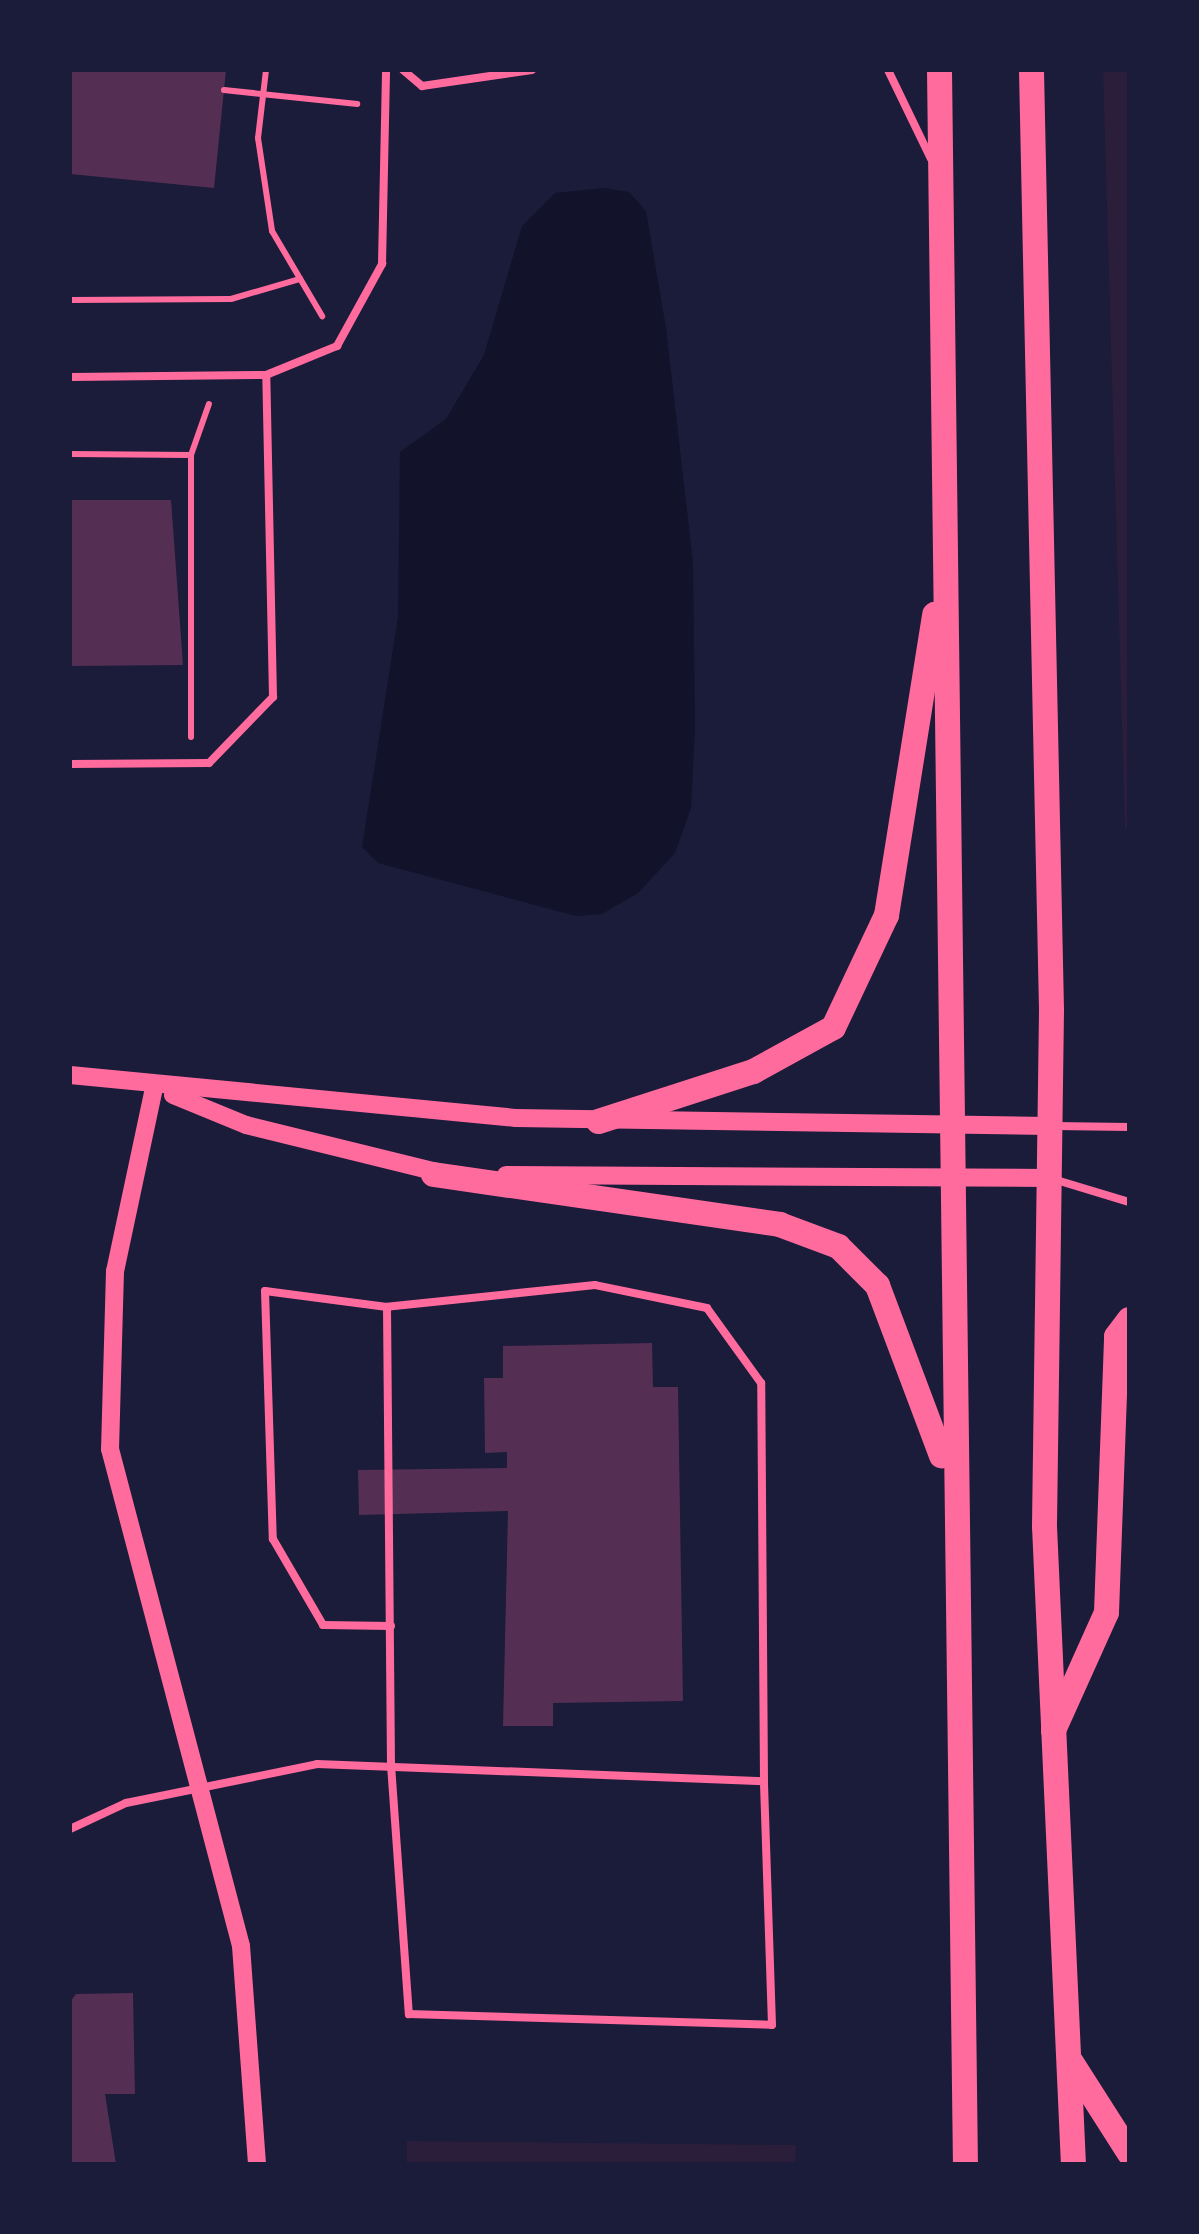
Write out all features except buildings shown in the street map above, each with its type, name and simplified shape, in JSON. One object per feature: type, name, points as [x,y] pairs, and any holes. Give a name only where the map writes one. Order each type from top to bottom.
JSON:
[{"type":"main road","points":[[939,70],[948,1129],[966,2164]]},
{"type":"main road","points":[[1031,70],[1049,1126],[1050,1735],[1071,2062],[1073,2164]]},
{"type":"main road","points":[[598,1121],[754,1071],[833,1027],[886,915],[945,540]]},
{"type":"main road","points":[[432,1174],[779,1224],[838,1246],[877,1285],[940,1440],[956,1684]]},
{"type":"main road","points":[[1050,1735],[1106,1612],[1116,1336],[1129,1319]]},
{"type":"main road","points":[[1071,2062],[1129,2153]]},
{"type":"street","points":[[70,1075],[154,1088],[598,1121],[948,1129],[1049,1126]]},
{"type":"street","points":[[154,1088],[246,1125],[432,1174],[1048,1178]]},
{"type":"street","points":[[154,1088],[115,1271],[110,1448],[241,1946],[257,2164]]},
{"type":"lane","points":[[70,377],[266,374],[338,342],[382,264],[386,70]]},
{"type":"lane","points":[[403,70],[422,86],[532,70]]},
{"type":"lane","points":[[888,70],[942,185]]},
{"type":"lane","points":[[70,764],[208,764],[273,697],[266,374]]},
{"type":"lane","points":[[1049,1126],[1129,1128]]},
{"type":"lane","points":[[1048,1178],[1129,1202]]},
{"type":"lane","points":[[387,1307],[391,1626],[391,1766],[408,2014],[772,2024],[764,1782],[761,1383],[707,1308],[596,1284],[387,1307],[265,1292],[272,1538],[323,1625],[391,1626]]},
{"type":"lane","points":[[70,1830],[200,1786],[316,1764],[764,1782]]},
{"type":"path","points":[[266,70],[258,138],[272,231],[338,342]]},
{"type":"path","points":[[224,90],[384,107]]},
{"type":"path","points":[[70,300],[231,299],[300,279]]},
{"type":"path","points":[[193,763],[191,455],[218,376]]},
{"type":"path","points":[[70,454],[191,455]]},
{"type":"shaded area","points":[[1103,70],[1129,70],[1129,829],[1125,829]]},
{"type":"shaded area","points":[[604,188],[629,192],[646,211],[666,328],[693,563],[695,727],[691,808],[675,853],[638,893],[602,914],[576,916],[378,863],[362,847],[398,617],[400,452],[446,419],[484,355],[522,226],[555,193]]},
{"type":"shaded area","points":[[407,2141],[796,2145],[795,2164],[407,2164]]}]
